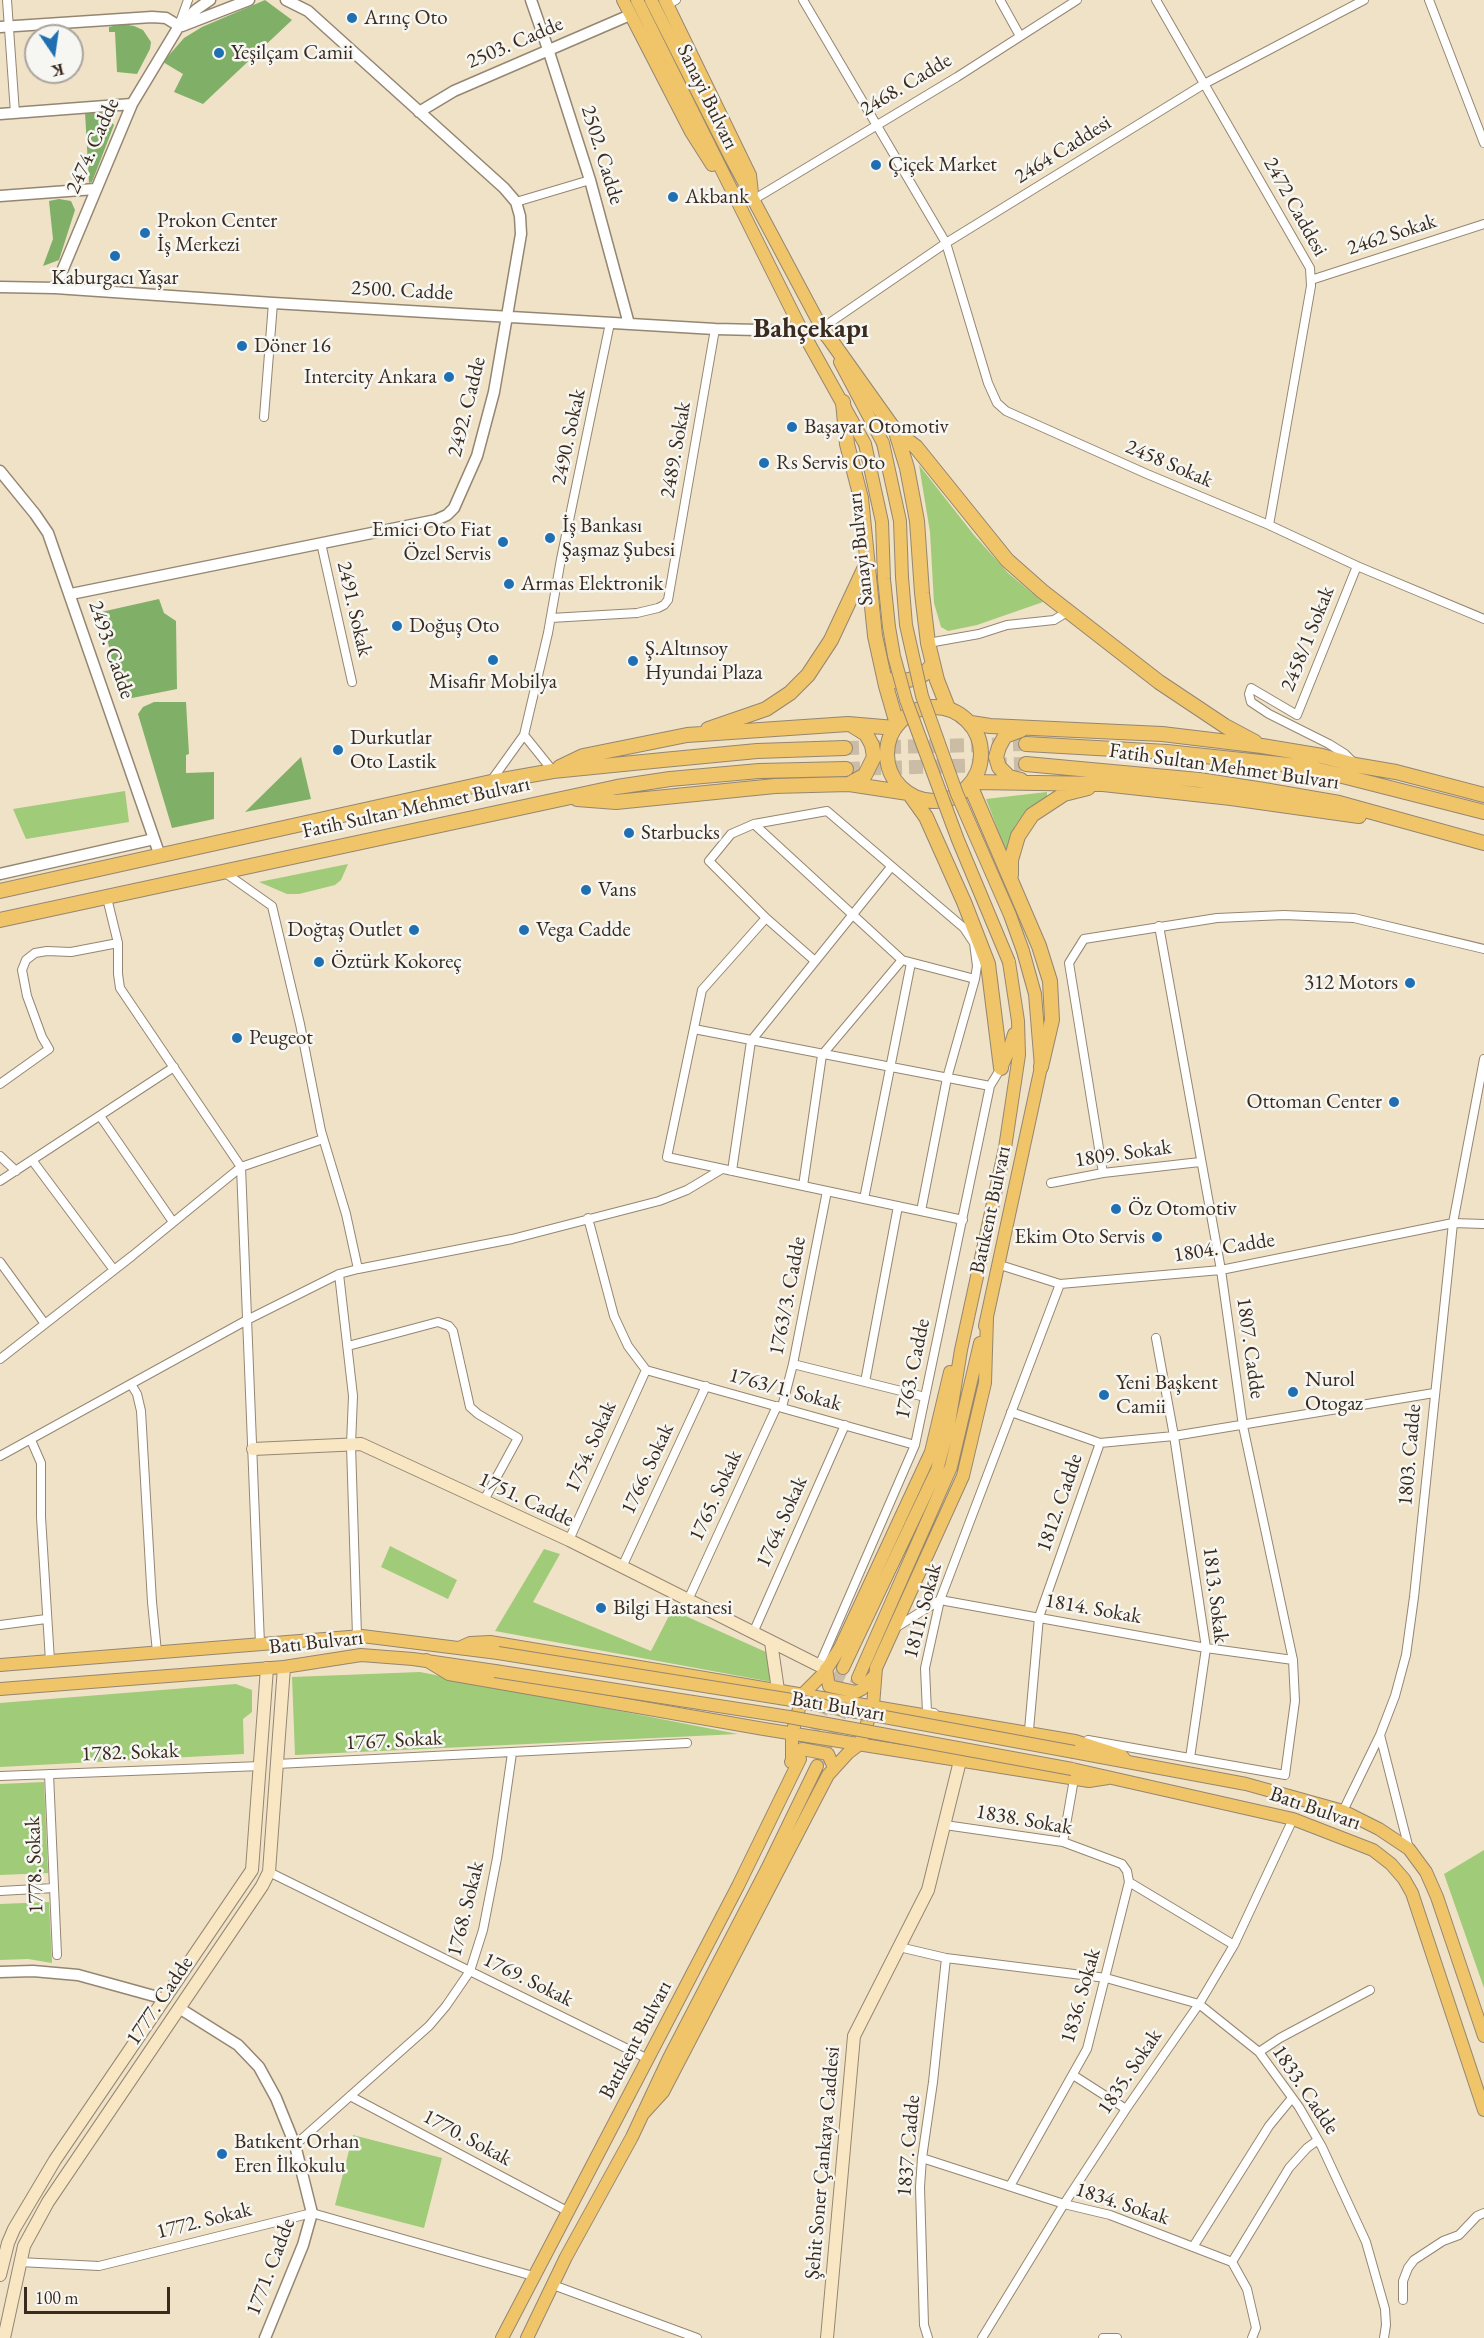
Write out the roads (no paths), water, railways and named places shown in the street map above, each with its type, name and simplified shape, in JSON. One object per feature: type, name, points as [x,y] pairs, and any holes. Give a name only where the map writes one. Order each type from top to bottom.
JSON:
[{"type":"highway","points":[[822,328],[896,432],[915,447],[1007,560],[1067,612],[1159,682],[1225,726],[1262,746]]},
{"type":"highway","points":[[843,402],[847,444],[861,498],[875,636],[896,726]]},
{"type":"highway","points":[[896,432],[907,468],[917,521],[928,644],[948,708]]},
{"type":"highway","points":[[687,735],[765,708],[790,693],[808,675],[831,640],[868,561]]},
{"type":"highway","points":[[884,678],[900,682],[909,681],[924,674],[933,663]]},
{"type":"highway","points":[[560,798],[616,802],[775,786],[849,784],[910,794],[927,801],[944,801],[961,794],[971,784],[980,769],[982,753],[979,737],[971,723],[960,714],[948,708],[932,706],[916,710],[896,726],[889,739],[886,755],[890,771],[898,785],[910,794],[926,817],[964,902],[988,964],[1001,1068]]},
{"type":"highway","points":[[971,723],[990,726],[1162,734],[1262,746],[1396,772],[1484,795]]},
{"type":"highway","points":[[553,771],[583,756],[687,735],[848,724],[896,726]]},
{"type":"highway","points":[[848,724],[866,734],[872,745],[874,757],[865,775],[849,784]]},
{"type":"highway","points":[[1037,782],[1009,777],[999,767],[996,756],[1005,736],[1019,730],[1038,728]]},
{"type":"highway","name":"Fatih Sultan Mehmet Bulvarı","points":[[1026,744],[1167,752],[1307,767],[1484,812]]},
{"type":"highway","name":"Fatih Sultan Mehmet Bulvarı","points":[[0,891],[491,782],[553,771],[757,751],[845,748]]},
{"type":"highway","name":"Fatih Sultan Mehmet Bulvarı","points":[[1026,764],[1199,780],[1264,790],[1339,803],[1484,843]]},
{"type":"highway","points":[[1355,765],[1383,786]]},
{"type":"highway","name":"Fatih Sultan Mehmet Bulvarı","points":[[0,920],[560,798],[670,779],[759,771],[846,769]]},
{"type":"highway","points":[[971,784],[1037,782],[1103,784],[1231,798],[1428,826]]},
{"type":"highway","points":[[971,784],[1039,946],[1050,981],[1052,1020],[1041,1067]]},
{"type":"highway","points":[[1011,883],[1011,860],[1018,836],[1032,815],[1064,794],[1103,784]]},
{"type":"main road","points":[[623,0],[690,132],[737,202]]},
{"type":"main road","name":"Sanayi Bulvarı","points":[[637,0],[802,332],[865,444],[882,522],[884,579],[894,656],[906,700],[924,749]]},
{"type":"main road","name":"Sanayi Bulvarı","points":[[651,0],[753,200],[883,443],[900,521],[902,577],[911,654],[922,696],[940,745]]},
{"type":"main road","points":[[670,2],[750,175],[753,200]]},
{"type":"main road","name":"Batıkent Bulvarı","points":[[858,1678],[951,1467],[999,1265],[1041,1067],[1035,994],[1023,951],[1010,915],[957,794],[940,745]]},
{"type":"main road","name":"Batıkent Bulvarı","points":[[843,1668],[936,1470],[948,1429],[1006,1138],[1019,1055],[1018,1021],[1009,963],[924,749]]},
{"type":"main road","points":[[1001,1068],[1010,1050],[1018,1021]]},
{"type":"main road","points":[[642,2115],[663,2092],[828,1775],[860,1744],[873,1706],[875,1675],[963,1476],[985,1383],[987,1318]]},
{"type":"main road","points":[[796,1759],[792,1734],[803,1694],[822,1667],[840,1648],[931,1452],[950,1369],[962,1350]]},
{"type":"main road","name":"1751. Cadde","points":[[252,1449],[361,1444],[569,1540],[822,1667]]},
{"type":"main road","name":"Batı Bulvarı","points":[[0,1665],[357,1636],[498,1653],[792,1700],[1246,1784],[1343,1811],[1378,1829],[1409,1849],[1425,1872],[1437,1896],[1484,2036]]},
{"type":"main road","points":[[459,1648],[470,1643],[490,1642],[803,1694],[1075,1741],[1122,1756],[1126,1761]]},
{"type":"main road","points":[[771,1642],[778,1690]]},
{"type":"main road","name":"Batı Bulvarı","points":[[0,1689],[284,1667],[361,1655],[426,1660],[789,1718],[1073,1774],[1108,1778],[1293,1819],[1373,1850],[1391,1863],[1404,1879],[1412,1893],[1484,2110]]},
{"type":"main road","points":[[426,1660],[448,1674],[960,1761],[1073,1774]]},
{"type":"main road","name":"1777. Cadde","points":[[4,2338],[24,2246],[70,2168],[262,1886],[269,1872],[284,1667]]},
{"type":"main road","points":[[822,1667],[830,1686],[847,1691],[856,1692],[862,1689],[875,1675]]},
{"type":"main road","name":"1777. Cadde","points":[[0,2275],[4,2243],[55,2160],[252,1870],[267,1668]]},
{"type":"main road","points":[[638,2077],[636,2072],[642,2056],[676,1996],[802,1749],[828,1754],[834,1768]]},
{"type":"main road","name":"Batıkent Bulvarı","points":[[501,2338],[738,1886],[796,1759]]},
{"type":"main road","name":"Şehit Soner Çankaya Caddesi","points":[[827,2338],[854,2036],[928,1890],[960,1761]]},
{"type":"main road","name":"Batıkent Bulvarı","points":[[527,2338],[767,1869],[817,1766]]},
{"type":"main road","points":[[165,1999],[179,2008]]},
{"type":"main road","points":[[4,2243],[24,2246]]},
{"type":"main road","points":[[1,2259],[20,2262]]},
{"type":"street","points":[[7,0],[5,27],[15,112]]},
{"type":"street","points":[[179,26],[188,0]]},
{"type":"street","name":"2474. Cadde","points":[[55,288],[132,104],[179,26],[210,0]]},
{"type":"street","points":[[179,26],[249,0]]},
{"type":"street","points":[[286,0],[306,5],[516,202],[590,180]]},
{"type":"street","name":"2502. Cadde","points":[[531,0],[590,180],[629,324]]},
{"type":"street","name":"2458 Sokak","points":[[803,0],[946,243],[988,383],[998,403],[1006,411],[1269,525],[1357,566],[1484,619]]},
{"type":"street","points":[[1000,0],[1020,36]]},
{"type":"street","name":"2468. Cadde","points":[[753,200],[1077,0]]},
{"type":"street","name":"2472 Caddesi","points":[[1156,0],[1310,268],[1311,280],[1269,525]]},
{"type":"street","name":"2464 Caddesi","points":[[822,328],[946,243],[1204,84],[1364,0]]},
{"type":"street","points":[[1429,0],[1484,143]]},
{"type":"street","name":"2503. Cadde","points":[[419,112],[454,91],[630,15]]},
{"type":"street","points":[[5,27],[152,17],[166,18],[179,26]]},
{"type":"street","points":[[0,114],[132,104]]},
{"type":"street","points":[[0,196],[95,189]]},
{"type":"street","name":"2492. Cadde","points":[[71,594],[436,520],[447,515],[454,508],[477,456],[494,392],[521,234],[516,202]]},
{"type":"street","name":"2462 Sokak","points":[[1311,280],[1484,224]]},
{"type":"street","name":"2500. Cadde","points":[[0,286],[629,324],[802,332]]},
{"type":"street","points":[[264,417],[273,303]]},
{"type":"street","name":"2490. Sokak","points":[[491,782],[524,735],[551,618],[610,322]]},
{"type":"street","name":"2489. Sokak","points":[[551,618],[650,611],[664,605],[668,600],[715,328]]},
{"type":"street","name":"2493. Cadde","points":[[0,471],[48,533],[160,856]]},
{"type":"street","name":"2491. Sokak","points":[[321,543],[352,682]]},
{"type":"street","name":"2458/1 Sokak","points":[[1355,765],[1345,754],[1251,702],[1249,694],[1251,688],[1297,716],[1357,566]]},
{"type":"street","points":[[928,644],[979,634],[1007,625],[1054,620],[1067,612]]},
{"type":"street","points":[[524,735],[553,771]]},
{"type":"street","points":[[815,961],[766,918],[709,861],[731,834],[754,824],[827,811],[964,928],[974,943],[977,966],[975,979],[947,1078],[921,1211]]},
{"type":"street","points":[[754,824],[902,960],[975,979]]},
{"type":"street","points":[[0,874],[154,839]]},
{"type":"street","points":[[732,1171],[751,1041],[891,867]]},
{"type":"street","points":[[224,872],[272,906],[300,1024],[323,1139],[346,1214],[358,1269]]},
{"type":"street","points":[[107,898],[118,943],[120,988],[241,1167],[260,1644]]},
{"type":"street","points":[[1103,1173],[1069,963],[1084,939],[1218,918],[1284,915],[1354,918],[1484,949]]},
{"type":"street","points":[[766,918],[702,990],[667,1157],[963,1220]]},
{"type":"street","name":"1807. Cadde","points":[[1159,926],[1221,1270],[1243,1426],[1293,1660],[1295,1701],[1285,1775]]},
{"type":"street","points":[[0,1084],[49,1048],[42,1037],[27,996],[22,970],[26,960],[35,953],[71,952],[118,943]]},
{"type":"street","points":[[803,1186],[822,1055],[902,960]]},
{"type":"street","points":[[864,1199],[911,963]]},
{"type":"street","points":[[694,1029],[990,1086]]},
{"type":"street","name":"1803. Cadde","points":[[1343,1811],[1380,1735],[1395,1695],[1406,1655],[1453,1223],[1484,1059]]},
{"type":"street","points":[[0,1181],[174,1067]]},
{"type":"street","name":"1763. Cadde","points":[[822,1667],[915,1444],[990,1086],[1001,1068]]},
{"type":"street","points":[[100,1116],[173,1222]]},
{"type":"street","points":[[0,1359],[241,1167],[323,1139]]},
{"type":"street","points":[[0,1156],[16,1171]]},
{"type":"street","points":[[32,1160],[114,1270]]},
{"type":"street","name":"1809. Sokak","points":[[1052,1183],[1103,1173],[1200,1162]]},
{"type":"street","points":[[0,1456],[247,1320],[339,1274],[512,1239],[659,1200],[687,1190],[722,1169]]},
{"type":"street","name":"1763/3. Cadde","points":[[780,1407],[794,1364],[827,1191]]},
{"type":"street","points":[[865,1382],[898,1206]]},
{"type":"street","points":[[588,1218],[614,1316],[628,1346],[646,1370]]},
{"type":"street","name":"1804. Cadde","points":[[999,1265],[1060,1284],[1221,1270],[1453,1223],[1484,1224]]},
{"type":"street","points":[[0,1262],[45,1324]]},
{"type":"street","points":[[339,1274],[353,1396],[351,1446],[357,1636]]},
{"type":"street","name":"1811. Sokak","points":[[1060,1284],[940,1600],[925,1668],[927,1712],[1285,1775]]},
{"type":"street","points":[[348,1346],[438,1322],[449,1326],[453,1331],[470,1407],[518,1438],[483,1502]]},
{"type":"street","name":"1813. Sokak","points":[[1156,1338],[1174,1436],[1206,1648],[1190,1758]]},
{"type":"street","points":[[794,1364],[925,1397]]},
{"type":"street","name":"1763/1. Sokak","points":[[646,1370],[915,1444]]},
{"type":"street","name":"1754. Sokak","points":[[569,1540],[646,1370]]},
{"type":"street","points":[[131,1384],[137,1394],[141,1411],[157,1652]]},
{"type":"street","name":"1766. Sokak","points":[[622,1567],[706,1386]]},
{"type":"street","name":"1812. Cadde","points":[[1029,1730],[1039,1617],[1100,1443],[1243,1426],[1434,1393]]},
{"type":"street","name":"1765. Sokak","points":[[688,1600],[780,1407]]},
{"type":"street","points":[[1011,1412],[1100,1443]]},
{"type":"street","name":"1764. Sokak","points":[[753,1633],[845,1425]]},
{"type":"street","points":[[31,1440],[41,1463],[41,1517],[50,1661]]},
{"type":"street","points":[[894,1628],[940,1600]]},
{"type":"street","name":"1814. Sokak","points":[[940,1600],[1206,1648],[1293,1660]]},
{"type":"street","points":[[0,1625],[46,1619]]},
{"type":"street","points":[[1380,1735],[1409,1849]]},
{"type":"street","name":"1767. Sokak","points":[[277,1764],[687,1743]]},
{"type":"street","name":"1768. Sokak","points":[[295,2145],[429,2026],[453,1998],[470,1971],[483,1930],[498,1858],[512,1753]]},
{"type":"street","name":"1782. Sokak","points":[[0,1776],[261,1766]]},
{"type":"street","name":"1778. Sokak","points":[[49,1774],[57,1955]]},
{"type":"street","points":[[1064,1842],[1073,1774]]},
{"type":"street","name":"1835. Sokak","points":[[982,2338],[1064,2204],[1199,2004],[1234,1945],[1293,1819]]},
{"type":"street","name":"1838. Sokak","points":[[945,1825],[1064,1842],[1122,1864],[1127,1871]]},
{"type":"street","name":"1836. Sokak","points":[[1010,2186],[1087,2049],[1129,1882],[1127,1871]]},
{"type":"street","name":"1769. Sokak","points":[[269,1872],[642,2056]]},
{"type":"street","points":[[1129,1882],[1234,1945]]},
{"type":"street","points":[[0,1891],[54,1888]]},
{"type":"street","name":"1833. Cadde","points":[[899,1947],[946,1958],[1106,1978],[1199,2004],[1259,2052],[1318,2140],[1366,2242],[1385,2309],[1384,2338]]},
{"type":"street","name":"1837. Cadde","points":[[928,2338],[924,2325],[920,2187],[946,1958]]},
{"type":"street","points":[[0,1972],[57,1972],[78,1975],[165,1999]]},
{"type":"street","points":[[1259,2052],[1280,2038],[1370,1990]]},
{"type":"street","name":"1771. Cadde","points":[[179,2008],[238,2045],[259,2067],[276,2098],[295,2145],[312,2213],[303,2245],[265,2338]]},
{"type":"street","points":[[1073,2075],[1126,2109]]},
{"type":"street","name":"1770. Sokak","points":[[350,2096],[567,2211]]},
{"type":"street","points":[[1193,2247],[1269,2126],[1292,2098]]},
{"type":"street","points":[[1252,2338],[1256,2328],[1247,2289],[1232,2262],[1289,2168],[1307,2148],[1318,2140]]},
{"type":"street","name":"1834. Sokak","points":[[922,2158],[1064,2204],[1110,2215],[1232,2262]]},
{"type":"street","name":"1772. Sokak","points":[[20,2262],[99,2266],[312,2213],[533,2276]]},
{"type":"street","points":[[1403,2300],[1403,2281],[1407,2268],[1414,2260],[1443,2241],[1459,2235],[1477,2216],[1484,2213]]},
{"type":"street","points":[[553,2285],[697,2338]]},
{"type":"street","points":[[1103,2338],[1117,2338]]},
{"type":"tunnel","points":[[845,748],[1026,744]]},
{"type":"tunnel","points":[[846,769],[1026,764]]},
{"type":"tunnel","points":[[806,1746],[843,1668]]},
{"type":"tunnel","points":[[817,1766],[858,1678]]},
{"type":"place","name":"Arınç Oto","points":[[352,18]]},
{"type":"place","name":"Yeşilçam Camii","points":[[219,53]]},
{"type":"place","name":"Çiçek Market","points":[[876,165]]},
{"type":"place","name":"Akbank","points":[[673,197]]},
{"type":"place","name":"Prokon Center İş Merkezi","points":[[145,233]]},
{"type":"place","name":"Kaburgacı Yaşar","points":[[115,256]]},
{"type":"place","name":"Döner 16","points":[[242,346]]},
{"type":"place","name":"Intercity Ankara","points":[[449,377]]},
{"type":"place","name":"Başayar Otomotiv","points":[[792,427]]},
{"type":"place","name":"Rs Servis Oto","points":[[764,463]]},
{"type":"place","name":"İş Bankası Şaşmaz Şubesi","points":[[550,538]]},
{"type":"place","name":"Emici Oto Fiat Özel Servis","points":[[503,542]]},
{"type":"place","name":"Armas Elektronik","points":[[509,584]]},
{"type":"place","name":"Doğuş Oto","points":[[397,626]]},
{"type":"place","name":"Misafir Mobilya","points":[[493,660]]},
{"type":"place","name":"Ş.Altınsoy Hyundai Plaza","points":[[633,661]]},
{"type":"place","name":"Durkutlar Oto Lastik","points":[[338,750]]},
{"type":"place","name":"Starbucks","points":[[629,833]]},
{"type":"place","name":"Vans","points":[[586,890]]},
{"type":"place","name":"Doğtaş Outlet","points":[[414,930]]},
{"type":"place","name":"Vega Cadde","points":[[524,930]]},
{"type":"place","name":"Öztürk Kokoreç","points":[[319,962]]},
{"type":"place","name":"312 Motors","points":[[1410,983]]},
{"type":"place","name":"Peugeot","points":[[237,1038]]},
{"type":"place","name":"Ottoman Center","points":[[1394,1102]]},
{"type":"place","name":"Öz Otomotiv","points":[[1116,1209]]},
{"type":"place","name":"Ekim Oto Servis","points":[[1157,1237]]},
{"type":"place","name":"Nurol Otogaz","points":[[1293,1392]]},
{"type":"place","name":"Yeni Başkent Camii","points":[[1104,1395]]},
{"type":"place","name":"Bilgi Hastanesi","points":[[601,1608]]},
{"type":"place","name":"Batıkent Orhan Eren İlkokulu","points":[[222,2154]]},
{"type":"district","name":"Bahçekapı","points":[[811,330]]}]
